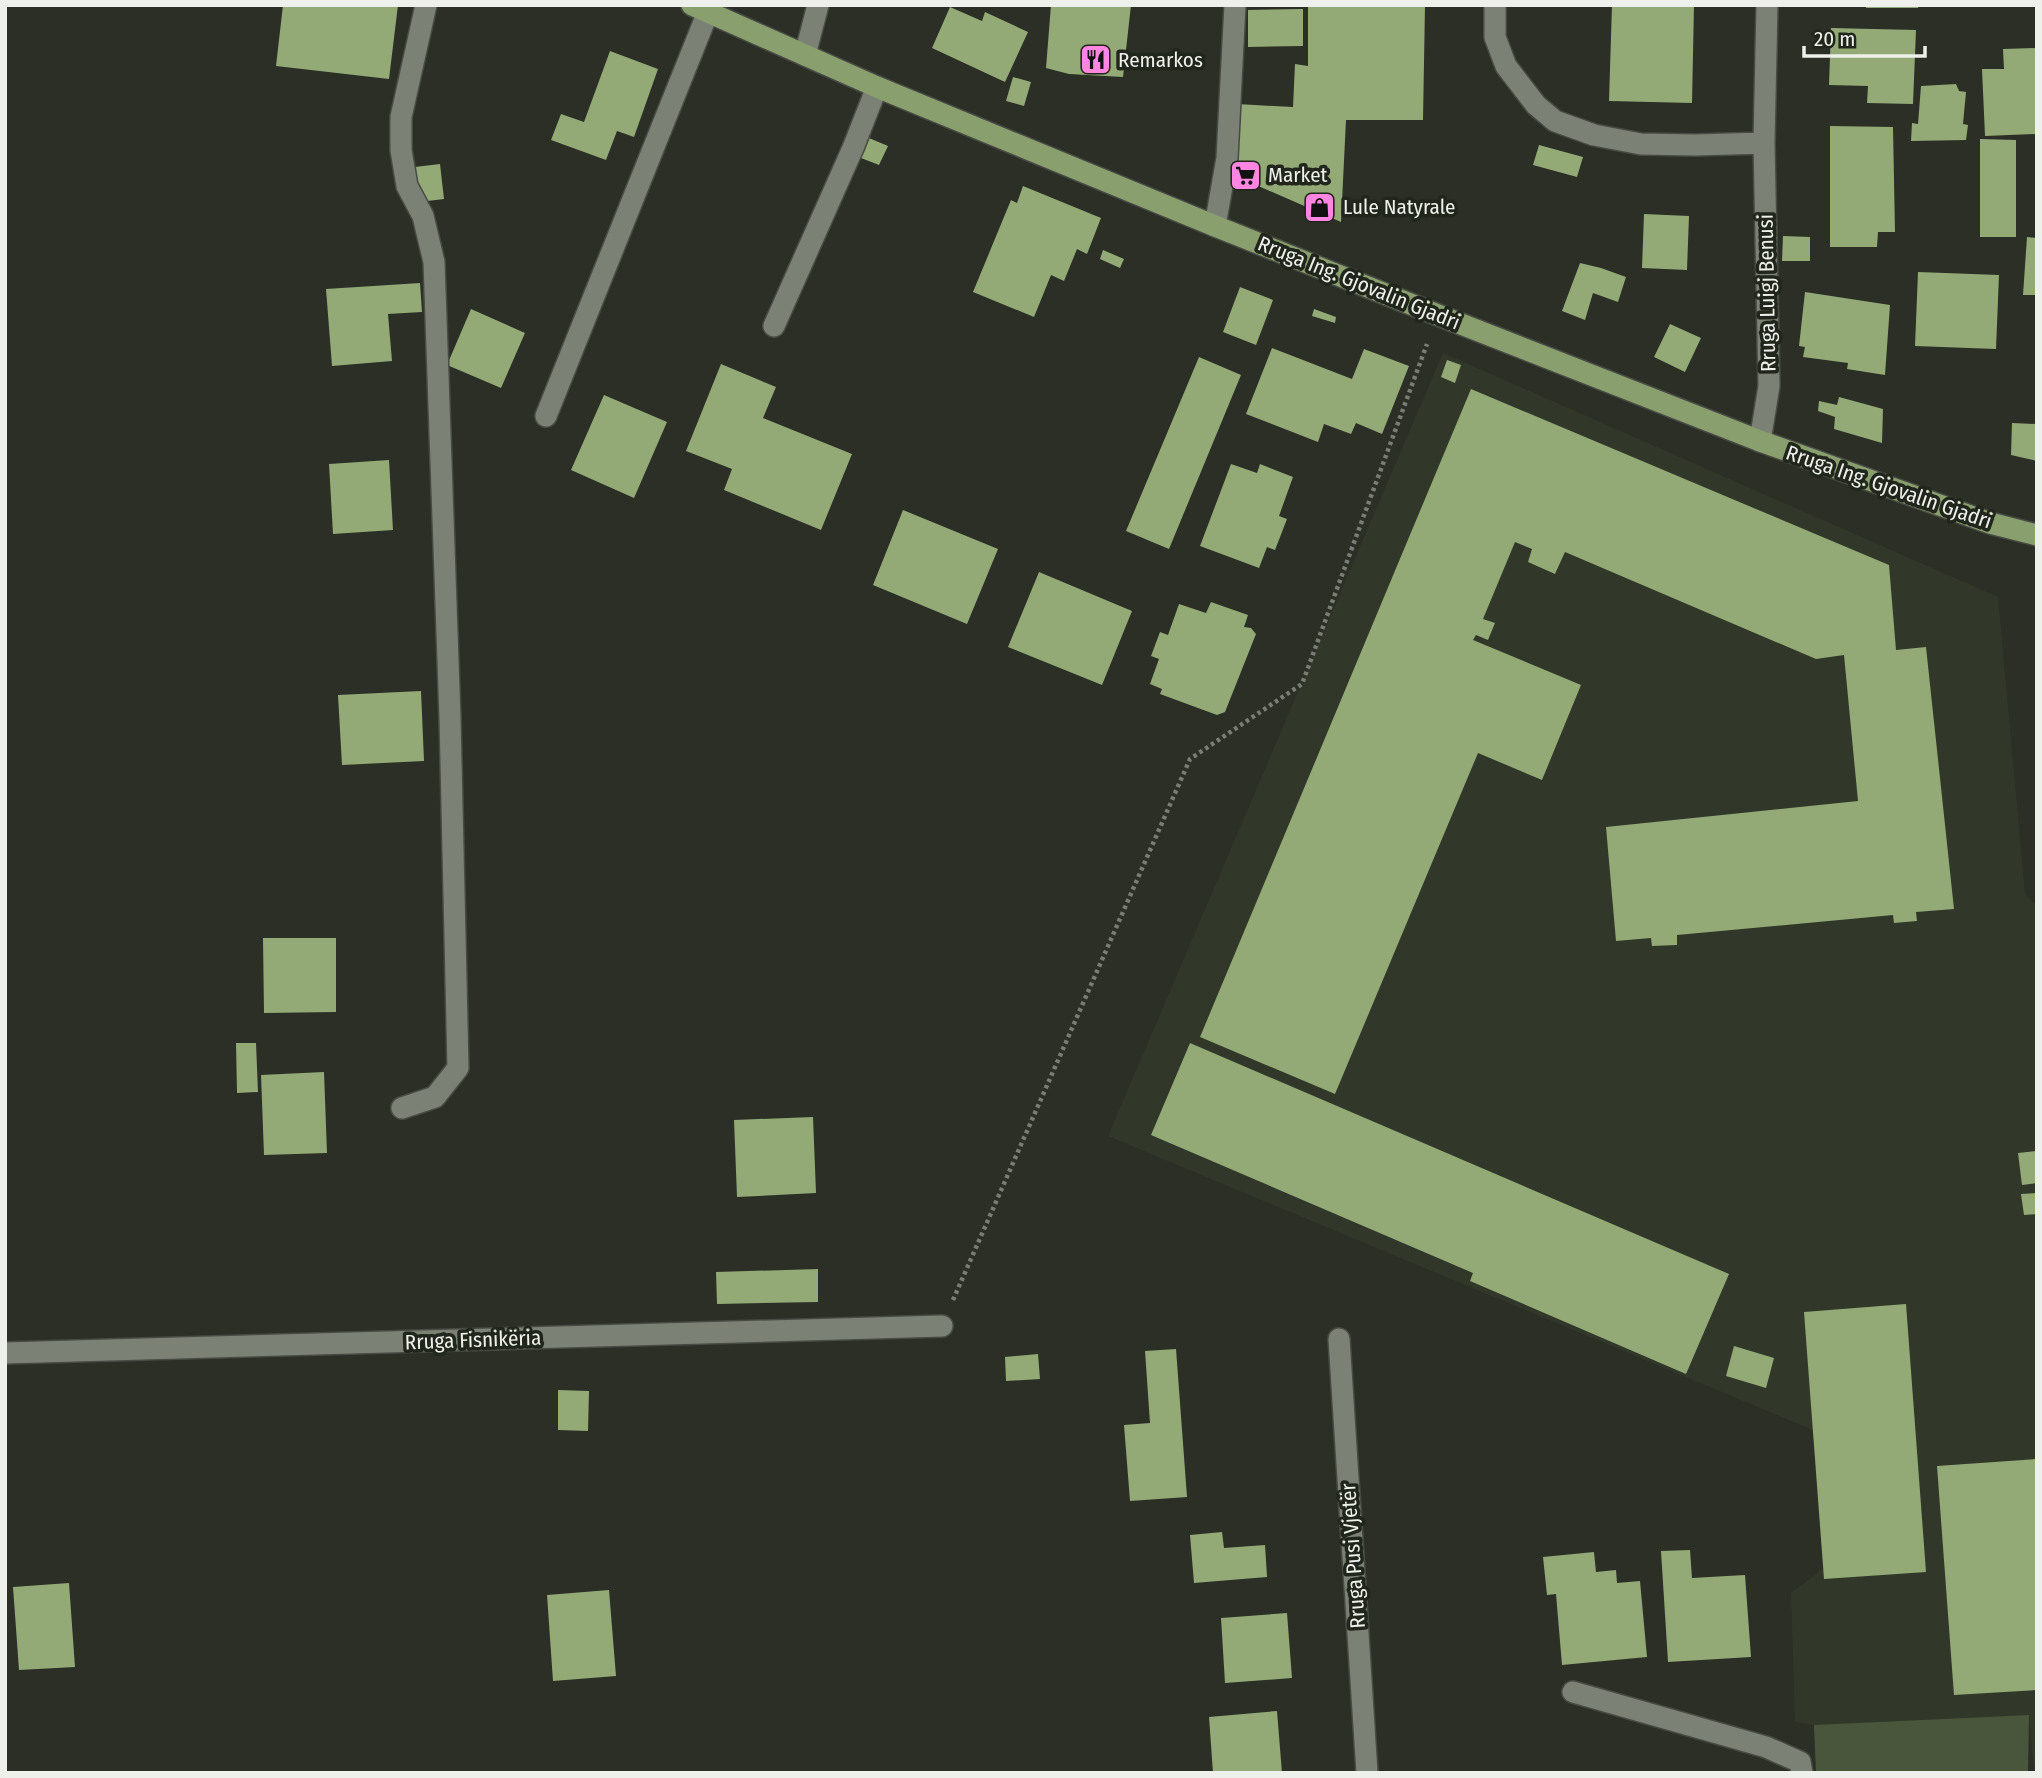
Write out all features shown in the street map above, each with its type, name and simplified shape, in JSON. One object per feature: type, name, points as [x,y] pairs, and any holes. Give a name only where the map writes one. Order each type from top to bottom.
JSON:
[{"type":"main road","name":"Rruga Ing. Gjovalin Gjadri","points":[[700,9],[877,86],[1215,226],[1760,441],[1990,523],[2037,535]]},
{"type":"street","points":[[402,1108],[435,1097],[458,1068],[450,718],[434,262],[423,216],[407,186],[401,150],[401,117],[426,5]]},
{"type":"street","points":[[805,55],[818,5]]},
{"type":"street","points":[[1215,226],[1227,158],[1235,5]]},
{"type":"street","points":[[1495,5],[1495,37],[1506,66],[1536,105],[1555,121],[1594,135],[1641,144],[1764,143]]},
{"type":"street","name":"Rruga Luigj Benusi","points":[[1760,441],[1769,386],[1764,143],[1767,5]]},
{"type":"street","points":[[546,416],[700,9]]},
{"type":"street","points":[[774,326],[853,148],[877,86]]},
{"type":"street","name":"Rruga Fisnikëria","points":[[5,1353],[942,1326]]},
{"type":"street","name":"Rruga Pusi Vjetër","points":[[1339,1339],[1367,1773]]},
{"type":"street","points":[[1573,1692],[1766,1746],[1800,1762],[1802,1773]]},
{"type":"path","points":[[942,1326],[1190,759],[1302,684],[1438,314]]},
{"type":"shaded area","points":[[1443,353],[1998,597],[2025,894],[2037,907],[2037,1773],[2034,1773],[2029,1715],[1814,1725],[1795,1722],[1791,1593],[1824,1568],[1813,1430],[1108,1136]]},
{"type":"shaded area","points":[[2029,1715],[2028,1773],[1816,1773],[1814,1725]]},
{"type":"building","points":[[283,5],[398,5],[389,79],[276,66]]},
{"type":"building","points":[[1051,5],[1131,5],[1123,77],[1069,74],[1046,68]]},
{"type":"building","points":[[1308,5],[1425,5],[1423,120],[1346,120],[1341,222],[1233,175],[1237,104],[1293,107],[1295,64],[1308,66]]},
{"type":"building","points":[[1612,5],[1694,5],[1692,103],[1609,101]]},
{"type":"building","points":[[1866,5],[1919,5],[1918,8],[1866,8]]},
{"type":"building","points":[[950,7],[982,21],[985,12],[1028,32],[1005,82],[932,48]]},
{"type":"building","points":[[1303,9],[1303,46],[1248,47],[1248,10]]},
{"type":"building","points":[[1831,28],[1916,30],[1913,104],[1867,103],[1868,86],[1829,85]]},
{"type":"building","points":[[2037,48],[2037,134],[1985,136],[1982,69],[2004,69],[2003,49]]},
{"type":"building","points":[[610,51],[658,69],[634,137],[617,131],[606,160],[551,140],[561,114],[584,122]]},
{"type":"building","points":[[1013,77],[1031,82],[1024,106],[1006,101]]},
{"type":"building","points":[[1956,84],[1959,91],[1966,92],[1963,124],[1968,125],[1966,140],[1911,141],[1912,123],[1918,124],[1921,86]]},
{"type":"building","points":[[1830,126],[1893,127],[1895,232],[1878,232],[1877,247],[1830,247]]},
{"type":"building","points":[[869,138],[888,146],[879,165],[861,158]]},
{"type":"building","points":[[1980,139],[2016,140],[2016,237],[1980,237]]},
{"type":"building","points":[[1539,145],[1583,157],[1577,177],[1533,165]]},
{"type":"building","points":[[440,164],[444,199],[419,202],[415,167]]},
{"type":"building","points":[[1023,186],[1101,218],[1087,254],[1077,249],[1064,281],[1051,275],[1034,317],[973,292],[1011,200],[1017,203]]},
{"type":"building","points":[[1644,214],[1689,216],[1687,270],[1642,268]]},
{"type":"building","points":[[1783,236],[1810,237],[1810,261],[1782,261]]},
{"type":"building","points":[[2027,237],[2037,238],[2037,295],[2023,295]]},
{"type":"building","points":[[1103,250],[1124,259],[1120,268],[1100,259]]},
{"type":"building","points":[[1580,263],[1626,277],[1618,302],[1593,293],[1585,320],[1562,311]]},
{"type":"building","points":[[1918,272],[1999,275],[1996,349],[1915,346]]},
{"type":"building","points":[[420,283],[422,312],[388,314],[392,361],[332,366],[326,289]]},
{"type":"building","points":[[1240,287],[1273,300],[1256,345],[1223,332]]},
{"type":"building","points":[[1805,292],[1890,305],[1885,375],[1847,369],[1848,363],[1803,357],[1805,347],[1799,346]]},
{"type":"building","points":[[471,309],[525,333],[501,388],[447,365]]},
{"type":"building","points":[[1314,309],[1336,317],[1335,323],[1312,316]]},
{"type":"building","points":[[1670,324],[1701,338],[1685,372],[1654,357]]},
{"type":"building","points":[[1272,348],[1352,379],[1364,349],[1409,366],[1382,434],[1356,423],[1351,434],[1324,424],[1318,442],[1246,414]]},
{"type":"building","points":[[1199,357],[1241,375],[1169,549],[1126,531]]},
{"type":"building","points":[[1447,360],[1461,365],[1455,383],[1441,377]]},
{"type":"building","points":[[721,364],[776,387],[763,418],[852,454],[821,530],[724,490],[732,469],[686,451]]},
{"type":"building","points":[[1471,389],[1889,565],[1896,650],[1926,647],[1954,909],[1916,912],[1917,921],[1894,923],[1893,915],[1677,935],[1677,945],[1652,946],[1651,938],[1616,941],[1606,827],[1858,801],[1844,655],[1816,659],[1565,552],[1555,574],[1528,562],[1532,549],[1515,542],[1483,619],[1495,623],[1488,640],[1476,635],[1473,640],[1581,685],[1542,780],[1478,753],[1335,1094],[1200,1037]]},
{"type":"building","points":[[604,395],[667,422],[634,498],[571,470]]},
{"type":"building","points":[[1839,397],[1883,409],[1882,443],[1834,429],[1835,417],[1818,411],[1819,401],[1837,405]]},
{"type":"building","points":[[2012,423],[2037,424],[2037,461],[2011,455]]},
{"type":"building","points":[[389,460],[393,530],[333,534],[329,464]]},
{"type":"building","points":[[1231,464],[1257,473],[1260,464],[1293,477],[1279,516],[1287,519],[1275,550],[1267,547],[1259,568],[1200,546]]},
{"type":"building","points":[[903,510],[998,549],[967,624],[873,585]]},
{"type":"building","points":[[1039,572],[1132,611],[1102,685],[1008,647]]},
{"type":"building","points":[[1211,602],[1248,615],[1244,627],[1251,628],[1256,634],[1225,712],[1217,715],[1160,694],[1162,689],[1150,684],[1159,659],[1151,656],[1160,632],[1168,635],[1179,604],[1206,613]]},
{"type":"building","points":[[421,691],[424,761],[342,765],[338,695]]},
{"type":"building","points":[[263,938],[336,938],[336,1012],[264,1013]]},
{"type":"building","points":[[236,1043],[256,1043],[258,1092],[237,1093]]},
{"type":"building","points":[[1190,1043],[1729,1274],[1686,1374],[1470,1281],[1473,1273],[1151,1135]]},
{"type":"building","points":[[324,1072],[327,1153],[264,1155],[261,1075]]},
{"type":"building","points":[[813,1117],[816,1193],[737,1197],[734,1120]]},
{"type":"building","points":[[2037,1151],[2037,1183],[2022,1185],[2018,1153]]},
{"type":"building","points":[[2037,1193],[2037,1214],[2024,1215],[2021,1194]]},
{"type":"building","points":[[818,1269],[818,1302],[717,1304],[716,1272]]},
{"type":"building","points":[[1906,1304],[1926,1572],[1824,1579],[1804,1312]]},
{"type":"building","points":[[1734,1346],[1774,1358],[1766,1388],[1726,1376]]},
{"type":"building","points":[[1176,1349],[1187,1497],[1130,1501],[1124,1425],[1150,1423],[1145,1351]]},
{"type":"building","points":[[1038,1354],[1040,1379],[1006,1381],[1005,1357]]},
{"type":"building","points":[[558,1390],[589,1391],[588,1431],[558,1430]]},
{"type":"building","points":[[2037,1459],[2037,1690],[1954,1695],[1937,1466]]},
{"type":"building","points":[[1222,1532],[1224,1548],[1265,1545],[1267,1577],[1194,1583],[1190,1535]]},
{"type":"building","points":[[1690,1550],[1692,1578],[1745,1575],[1751,1657],[1668,1662],[1661,1551]]},
{"type":"building","points":[[1594,1552],[1596,1572],[1616,1570],[1617,1583],[1640,1581],[1647,1657],[1562,1665],[1556,1594],[1547,1595],[1543,1557]]},
{"type":"building","points":[[69,1583],[75,1667],[19,1670],[13,1587]]},
{"type":"building","points":[[609,1590],[616,1676],[553,1681],[547,1595]]},
{"type":"building","points":[[1287,1613],[1292,1678],[1225,1683],[1221,1618]]},
{"type":"building","points":[[1277,1711],[1282,1773],[1213,1773],[1209,1717]]},
{"type":"place","name":"Remarkos","points":[[1095,60]]},
{"type":"place","name":"Market","points":[[1245,175]]},
{"type":"place","name":"Lule Natyrale","points":[[1320,207]]}]
